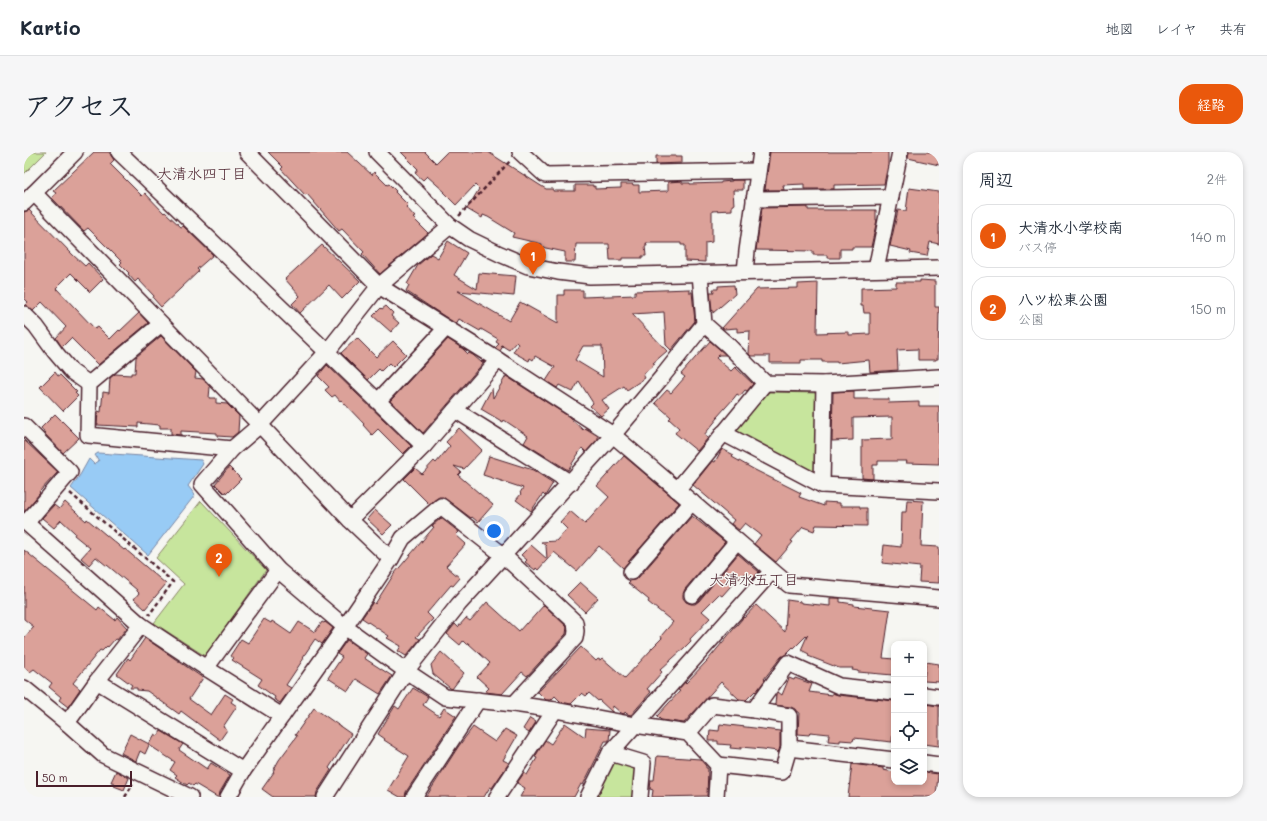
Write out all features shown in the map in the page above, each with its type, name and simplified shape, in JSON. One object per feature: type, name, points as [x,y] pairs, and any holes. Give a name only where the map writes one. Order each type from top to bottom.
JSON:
[{"type":"street","points":[[75,152],[29,198],[161,324],[350,520],[391,558]]},
{"type":"street","points":[[119,152],[424,446]]},
{"type":"street","points":[[247,152],[379,286],[498,360],[613,435],[789,585],[939,598]]},
{"type":"street","points":[[377,152],[450,226],[500,254],[528,266],[590,276],[939,268]]},
{"type":"street","points":[[745,272],[761,152]]},
{"type":"street","points":[[876,269],[900,152]]},
{"type":"street","points":[[517,155],[545,175],[758,172]]},
{"type":"street","points":[[754,199],[891,197]]},
{"type":"street","points":[[450,226],[379,286],[327,352],[260,426],[232,449],[202,484],[278,570],[345,627],[445,697],[555,710],[634,726],[688,733],[718,764],[782,772],[789,748],[789,716],[712,705],[688,733]]},
{"type":"street","points":[[325,797],[406,671],[459,604],[613,435],[704,324],[700,273]]},
{"type":"street","points":[[24,314],[36,326],[72,372],[89,384]]},
{"type":"street","points":[[161,324],[89,384],[88,435],[232,449]]},
{"type":"street","points":[[704,324],[728,345],[765,383],[824,384],[939,377]]},
{"type":"street","points":[[378,401],[446,328]]},
{"type":"street","points":[[350,520],[424,446],[498,360]]},
{"type":"street","points":[[677,490],[765,383]]},
{"type":"street","points":[[822,485],[824,384]]},
{"type":"street","points":[[455,410],[570,483]]},
{"type":"street","points":[[24,426],[70,472],[25,522],[141,625],[282,716]]},
{"type":"street","points":[[723,433],[822,485],[939,491]]},
{"type":"street","points":[[630,572],[692,502]]},
{"type":"street","points":[[228,797],[243,771],[345,627],[403,538],[441,506],[503,555],[575,622],[576,631],[574,638],[514,704]]},
{"type":"street","points":[[692,595],[737,541]]},
{"type":"street","points":[[206,668],[278,570]]},
{"type":"street","points":[[588,797],[610,753],[772,571]]},
{"type":"street","points":[[67,723],[97,681],[141,625]]},
{"type":"street","points":[[754,710],[788,663],[839,686],[891,692]]},
{"type":"street","points":[[97,681],[243,771]]},
{"type":"street","points":[[24,688],[103,755],[190,797]]},
{"type":"street","points":[[927,695],[939,697]]},
{"type":"street","points":[[414,797],[478,700]]},
{"type":"street","points":[[498,797],[555,710]]},
{"type":"street","points":[[789,748],[891,760]]},
{"type":"street","points":[[610,753],[643,763],[640,797]]},
{"type":"street","points":[[927,763],[939,765]]},
{"type":"street","points":[[716,797],[718,764]]},
{"type":"path","points":[[450,226],[517,155]]},
{"type":"path","points":[[60,484],[173,582],[141,625]]},
{"type":"green space","points":[[24,152],[46,152],[24,174]]},
{"type":"green space","points":[[769,392],[816,393],[817,476],[734,432]]},
{"type":"green space","points":[[201,501],[266,570],[205,656],[154,623],[184,584],[156,558]]},
{"type":"green space","points":[[613,761],[637,768],[634,797],[596,797]]},
{"type":"water","points":[[98,453],[201,460],[203,464],[188,486],[195,495],[148,555],[71,488],[89,459],[94,464],[99,461],[95,455]]},
{"type":"building","points":[[94,152],[109,152],[114,160],[110,164],[142,196],[145,193],[164,213],[165,212],[181,227],[183,226],[213,255],[197,269],[199,271],[161,307],[153,298],[154,296],[138,279],[135,282],[120,264],[122,262],[88,228],[84,231],[52,198],[56,193],[53,191]]},
{"type":"building","points":[[268,152],[347,152],[372,175],[374,172],[387,185],[389,184],[396,191],[395,192],[408,205],[406,207],[415,217],[413,218],[428,233],[380,274],[362,254],[364,252],[342,229],[339,231],[307,194],[305,195],[281,169],[283,167]]},
{"type":"building","points":[[401,152],[425,152],[436,163],[447,152],[488,152],[546,189],[553,189],[553,191],[575,191],[575,185],[593,185],[593,187],[595,186],[595,189],[621,188],[621,184],[633,184],[639,185],[639,192],[668,191],[668,182],[682,181],[682,183],[690,184],[721,183],[732,180],[743,180],[743,190],[733,190],[734,205],[732,205],[732,210],[712,211],[712,242],[705,243],[705,262],[685,261],[685,245],[681,245],[681,243],[646,243],[646,256],[642,256],[642,258],[622,258],[622,260],[610,260],[609,244],[576,244],[575,262],[565,262],[565,252],[541,247],[542,244],[512,237],[514,233],[488,217],[483,215],[482,218],[467,209],[479,189],[475,185],[456,205],[444,193],[445,192],[427,176],[423,180],[415,173],[418,169]]},
{"type":"building","points":[[770,152],[888,152],[888,165],[884,184],[834,185],[834,189],[804,189],[804,184],[783,185],[784,190],[765,190]]},
{"type":"building","points":[[909,152],[939,152],[939,165],[908,158]]},
{"type":"building","points":[[656,156],[682,156],[682,163],[656,164]]},
{"type":"building","points":[[909,188],[939,192],[939,244],[930,242],[927,256],[910,253],[911,251],[890,246],[898,210],[906,211]]},
{"type":"building","points":[[808,207],[808,210],[876,210],[877,220],[871,247],[852,247],[852,249],[840,249],[840,258],[827,258],[827,255],[813,255],[813,251],[756,250],[762,208]]},
{"type":"building","points":[[29,210],[73,255],[85,266],[88,263],[103,279],[90,292],[71,273],[56,288],[95,329],[98,327],[110,339],[139,313],[148,323],[98,365],[71,338],[62,347],[56,338],[66,327],[42,302],[33,311],[25,305],[28,302],[24,298],[24,212]]},
{"type":"building","points":[[448,241],[467,253],[454,275],[477,289],[479,273],[516,276],[514,296],[458,291],[509,321],[520,302],[558,323],[558,295],[564,295],[564,290],[583,290],[583,297],[635,295],[635,291],[689,289],[689,292],[692,292],[695,321],[671,350],[666,345],[664,312],[632,314],[667,351],[643,374],[645,378],[627,390],[624,386],[602,400],[609,409],[601,416],[590,406],[593,403],[579,381],[573,392],[559,385],[557,388],[546,381],[555,367],[535,356],[533,360],[530,358],[529,361],[513,352],[518,344],[516,342],[509,350],[503,346],[500,351],[495,348],[499,344],[496,342],[498,339],[459,319],[456,324],[406,291],[409,285],[407,284],[418,265],[431,254],[438,258]],"holes":[[[583,346],[602,346],[603,377],[575,360]]]},
{"type":"building","points":[[322,245],[360,281],[342,299],[329,285],[300,313],[292,304],[300,296],[285,279]]},
{"type":"building","points":[[920,280],[935,281],[935,307],[939,307],[938,359],[918,360],[918,349],[897,350],[898,370],[870,372],[869,360],[837,363],[822,362],[822,360],[801,360],[801,363],[770,363],[770,356],[751,356],[749,354],[750,331],[737,332],[737,328],[722,328],[757,289],[798,288],[798,284],[818,283],[817,333],[849,332],[849,335],[870,334],[870,313],[864,313],[863,306],[861,306],[861,288],[896,287],[896,282],[920,282]]},
{"type":"building","points":[[734,285],[735,294],[713,313],[710,292],[714,292],[713,289],[718,289],[718,286]]},
{"type":"building","points":[[386,306],[393,313],[391,316],[399,323],[391,332],[373,316],[381,308],[382,309]]},
{"type":"building","points":[[161,336],[196,372],[195,378],[203,379],[210,387],[209,398],[216,398],[216,403],[227,404],[239,416],[238,432],[232,437],[217,436],[217,433],[181,431],[181,435],[171,434],[171,428],[160,428],[160,425],[138,423],[138,427],[97,425],[98,411],[101,412],[103,392],[109,393],[110,378],[115,374],[131,375],[131,373],[135,373],[136,357]]},
{"type":"building","points":[[357,338],[376,357],[393,341],[406,354],[393,367],[389,363],[381,371],[379,369],[368,380],[341,353]]},
{"type":"building","points":[[448,339],[468,354],[473,355],[481,362],[484,362],[423,433],[390,401]]},
{"type":"building","points":[[710,341],[726,355],[719,355],[716,358],[731,371],[735,367],[753,384],[740,396],[737,394],[717,417],[718,418],[704,435],[708,438],[697,451],[675,433],[679,428],[669,419],[671,417],[655,403],[667,390],[671,393],[685,377],[681,374]]},
{"type":"building","points":[[327,365],[411,446],[403,454],[378,429],[372,435],[363,425],[364,424],[341,400],[340,401],[335,395],[332,397],[325,390],[329,387],[318,376]]},
{"type":"building","points":[[55,372],[77,392],[75,393],[78,396],[63,411],[40,387]]},
{"type":"building","points":[[506,376],[568,416],[583,430],[585,428],[598,436],[598,439],[586,452],[582,448],[568,470],[524,443],[528,436],[504,420],[503,422],[481,409],[492,388],[493,398]]},
{"type":"building","points":[[854,391],[854,399],[889,399],[889,403],[919,402],[919,406],[939,406],[939,464],[906,463],[907,461],[878,461],[878,465],[873,465],[873,479],[862,478],[862,440],[892,439],[892,417],[853,418],[853,440],[832,441],[833,392]]},
{"type":"building","points":[[55,414],[79,438],[63,453],[41,428]]},
{"type":"building","points":[[459,428],[482,450],[464,469],[454,466],[461,472],[458,475],[493,505],[478,522],[443,497],[439,497],[429,504],[404,479],[415,468],[422,474],[434,461],[436,463],[450,446],[446,442]]},
{"type":"building","points":[[24,440],[58,472],[39,492],[40,493],[24,512]]},
{"type":"building","points":[[722,449],[734,455],[732,457],[755,470],[801,493],[799,497],[824,506],[824,502],[840,503],[840,506],[860,506],[860,508],[867,508],[867,526],[816,525],[814,531],[803,527],[791,541],[793,542],[776,562],[754,544],[761,535],[745,523],[739,530],[731,524],[734,520],[693,485],[712,461],[715,462]]},
{"type":"building","points":[[489,456],[533,470],[553,483],[545,496],[543,494],[531,511],[516,500],[521,494],[520,493],[523,488],[483,475]]},
{"type":"building","points":[[624,456],[679,503],[623,568],[599,546],[577,571],[554,552],[538,570],[536,568],[535,570],[525,562],[527,560],[521,555],[531,545],[547,559],[546,546],[541,542],[556,541],[567,529],[560,522],[570,511],[585,524],[609,497],[597,486]]},
{"type":"building","points":[[229,467],[241,479],[226,494],[215,484]]},
{"type":"building","points":[[907,500],[923,501],[921,546],[939,547],[939,583],[919,582],[920,567],[882,563],[884,545],[901,547],[902,512],[906,512]]},
{"type":"building","points":[[65,502],[86,521],[87,519],[166,584],[145,609],[134,599],[139,593],[137,590],[107,565],[96,557],[89,565],[81,558],[90,548],[74,535],[75,533],[61,520],[54,528],[42,518],[54,505],[59,509]]},
{"type":"building","points":[[375,510],[392,525],[383,534],[367,519]]},
{"type":"building","points":[[692,516],[725,542],[685,589],[683,598],[686,602],[695,604],[699,601],[738,554],[759,572],[752,580],[744,573],[722,596],[719,594],[702,611],[710,618],[690,639],[691,641],[660,670],[662,672],[647,689],[651,692],[631,715],[625,712],[624,714],[621,713],[613,706],[612,712],[589,693],[586,696],[582,693],[571,704],[561,702],[555,696],[551,700],[546,700],[538,692],[581,647],[596,661],[602,658],[625,678],[662,638],[661,636],[673,622],[648,602],[649,600],[628,583],[638,578]]},
{"type":"building","points":[[441,518],[459,532],[456,535],[466,544],[446,566],[460,578],[453,586],[451,585],[427,613],[433,619],[416,637],[420,639],[406,656],[398,651],[401,646],[387,638],[389,636],[362,618],[373,602],[375,604],[394,574],[434,527],[432,526]]},
{"type":"building","points":[[24,550],[97,610],[99,607],[115,620],[117,617],[127,628],[117,640],[115,639],[102,651],[100,650],[73,683],[80,689],[68,707],[59,700],[61,697],[49,687],[52,683],[34,669],[30,672],[24,667],[24,638],[34,627],[24,619]]},
{"type":"building","points":[[580,582],[598,598],[585,612],[567,595]]},
{"type":"building","points":[[830,598],[840,598],[840,602],[854,604],[854,606],[890,610],[883,658],[891,659],[891,675],[858,672],[852,670],[853,668],[839,668],[808,656],[809,654],[801,650],[808,634],[794,648],[793,647],[781,657],[756,692],[755,691],[746,700],[739,699],[721,682],[684,723],[661,720],[657,716],[680,691],[678,690],[685,682],[686,683],[707,661],[743,617],[744,618],[756,605],[785,632],[787,600],[830,606]]},
{"type":"building","points":[[487,602],[519,631],[544,605],[567,627],[566,634],[527,676],[522,672],[502,694],[485,692],[489,688],[477,677],[490,663],[468,643],[467,645],[463,641],[460,645],[447,634],[455,624],[458,627],[466,618],[470,621]]},
{"type":"building","points":[[264,619],[271,623],[272,621],[291,634],[299,622],[315,632],[322,622],[325,622],[333,628],[322,644],[315,639],[286,685],[291,688],[280,703],[274,699],[275,697],[258,685],[262,679],[232,660],[234,658],[230,656],[241,639],[248,643]]},
{"type":"building","points":[[145,638],[203,678],[189,699],[211,715],[225,694],[233,699],[231,702],[237,706],[223,727],[227,730],[220,740],[181,711],[179,714],[147,691],[137,690],[137,688],[130,688],[132,685],[117,674],[128,658],[130,660]]},
{"type":"building","points":[[347,640],[367,654],[364,658],[392,676],[380,694],[356,679],[348,691],[328,678],[342,657],[337,654]]},
{"type":"building","points":[[441,652],[464,673],[452,689],[433,674],[431,665]]},
{"type":"building","points":[[927,662],[939,664],[939,682],[927,681]]},
{"type":"building","points":[[789,678],[794,680],[795,678],[812,684],[809,692],[832,695],[832,693],[838,695],[891,701],[891,742],[854,738],[853,741],[828,741],[829,734],[810,732],[809,735],[798,734],[799,712],[791,707],[775,705],[776,694],[778,692],[782,695]]},
{"type":"building","points":[[413,688],[428,697],[423,705],[439,716],[444,708],[456,716],[406,792],[405,797],[400,797],[388,790],[409,756],[384,740],[385,739],[378,734],[395,706],[399,709]]},
{"type":"building","points":[[927,704],[939,706],[939,746],[927,744]]},
{"type":"building","points":[[314,708],[351,734],[329,768],[331,770],[317,792],[316,797],[273,797],[262,789],[274,772],[273,771],[279,760],[297,736],[295,735]]},
{"type":"building","points":[[530,718],[536,722],[529,733],[523,729]]},
{"type":"building","points":[[565,723],[585,737],[586,728],[610,730],[609,741],[605,741],[583,785],[581,784],[574,797],[520,797],[525,788],[517,783],[524,773],[527,775],[545,740],[551,744]]},
{"type":"building","points":[[720,724],[780,731],[780,747],[778,753],[777,751],[763,749],[741,747],[741,749],[730,748],[731,745],[718,744],[718,741],[709,741],[710,730],[719,731]]},
{"type":"building","points":[[473,727],[495,742],[505,729],[517,736],[503,760],[509,763],[484,797],[426,797],[458,747]]},
{"type":"building","points":[[161,731],[183,744],[179,750],[207,769],[211,763],[230,775],[220,792],[219,797],[195,784],[193,786],[189,783],[187,785],[175,777],[177,775],[170,770],[175,762],[149,745],[145,754],[140,751],[136,761],[121,753],[130,734],[149,744],[155,734],[158,736]]},
{"type":"building","points":[[657,756],[700,759],[706,768],[708,768],[707,796],[652,797],[653,790],[650,789],[651,780],[654,780]]},
{"type":"building","points":[[852,764],[883,768],[883,770],[891,771],[891,785],[927,785],[927,772],[938,774],[936,797],[848,797]]},
{"type":"building","points":[[116,771],[129,778],[124,790],[114,786],[115,783],[111,782]]},
{"type":"place","name":"大清水小学校南","points":[[533,275]]},
{"type":"place","name":"八ツ松東公園","points":[[219,577]]},
{"type":"district","name":"大清水四丁目","points":[[202,174]]},
{"type":"district","name":"大清水五丁目","points":[[754,580]]}]
